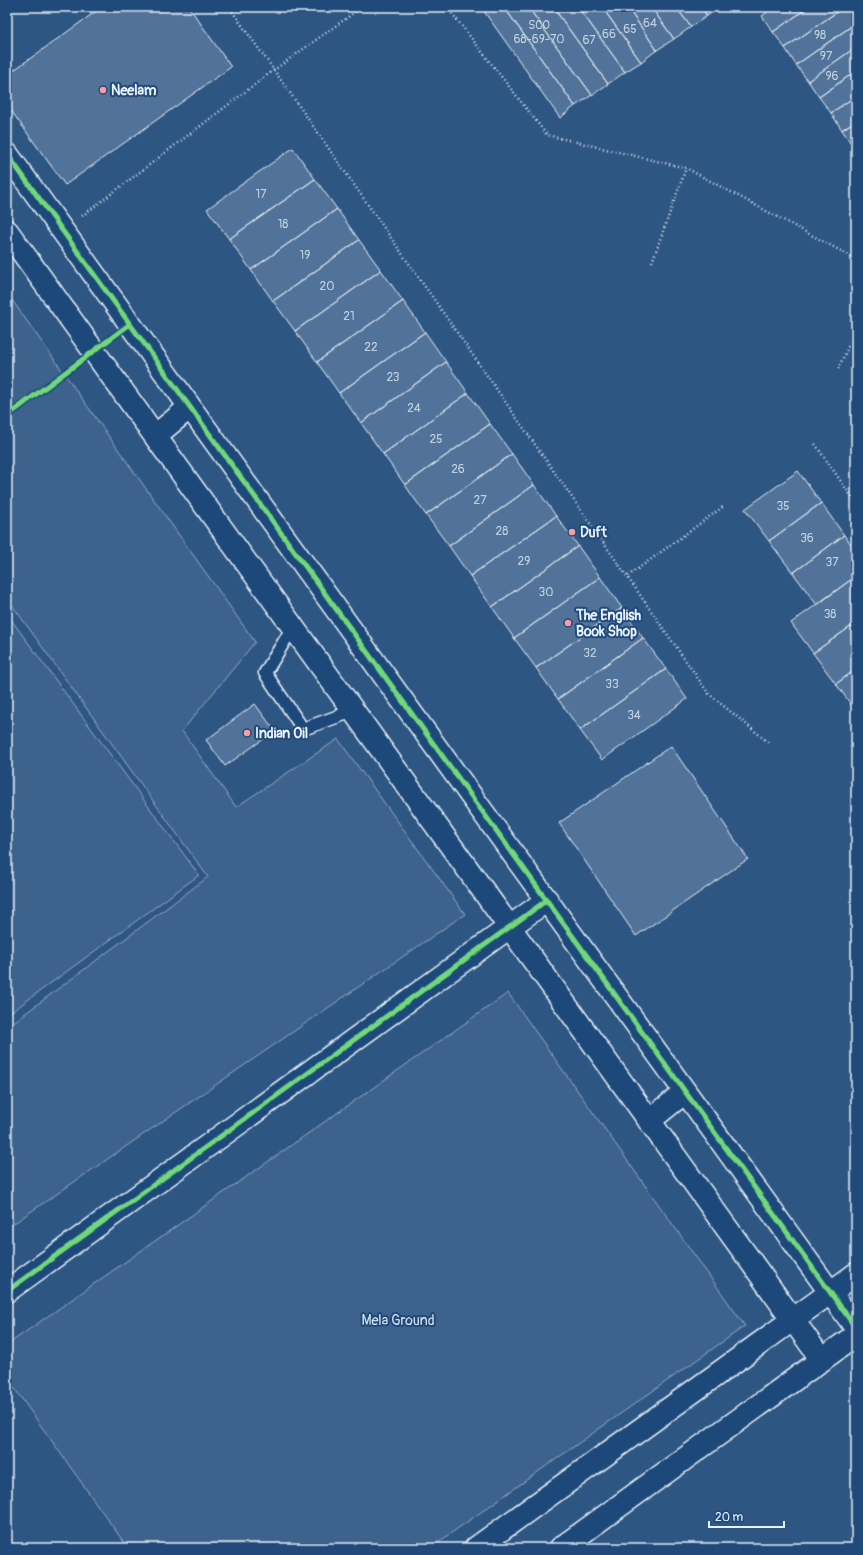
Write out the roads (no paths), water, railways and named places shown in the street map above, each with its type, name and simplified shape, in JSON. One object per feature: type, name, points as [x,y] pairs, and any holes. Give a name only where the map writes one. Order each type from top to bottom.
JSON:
[{"type":"street","points":[[7,154],[856,1328]]},
{"type":"street","points":[[7,231],[822,1360]]},
{"type":"street","points":[[155,436],[190,407]]},
{"type":"street","points":[[7,1291],[546,900]]},
{"type":"street","points":[[649,1121],[685,1092]]},
{"type":"street","points":[[476,1548],[856,1274]]},
{"type":"street","points":[[561,1548],[856,1335]]},
{"type":"lane","points":[[293,627],[265,673],[303,729],[353,711]]},
{"type":"place","name":"Neelam","points":[[103,90]]},
{"type":"place","name":"Duft","points":[[572,532]]},
{"type":"place","name":"The English Book Shop","points":[[568,623]]},
{"type":"place","name":"Indian Oil","points":[[247,733]]},
{"type":"park label","name":"Mela Ground","points":[[398,1320]]}]
